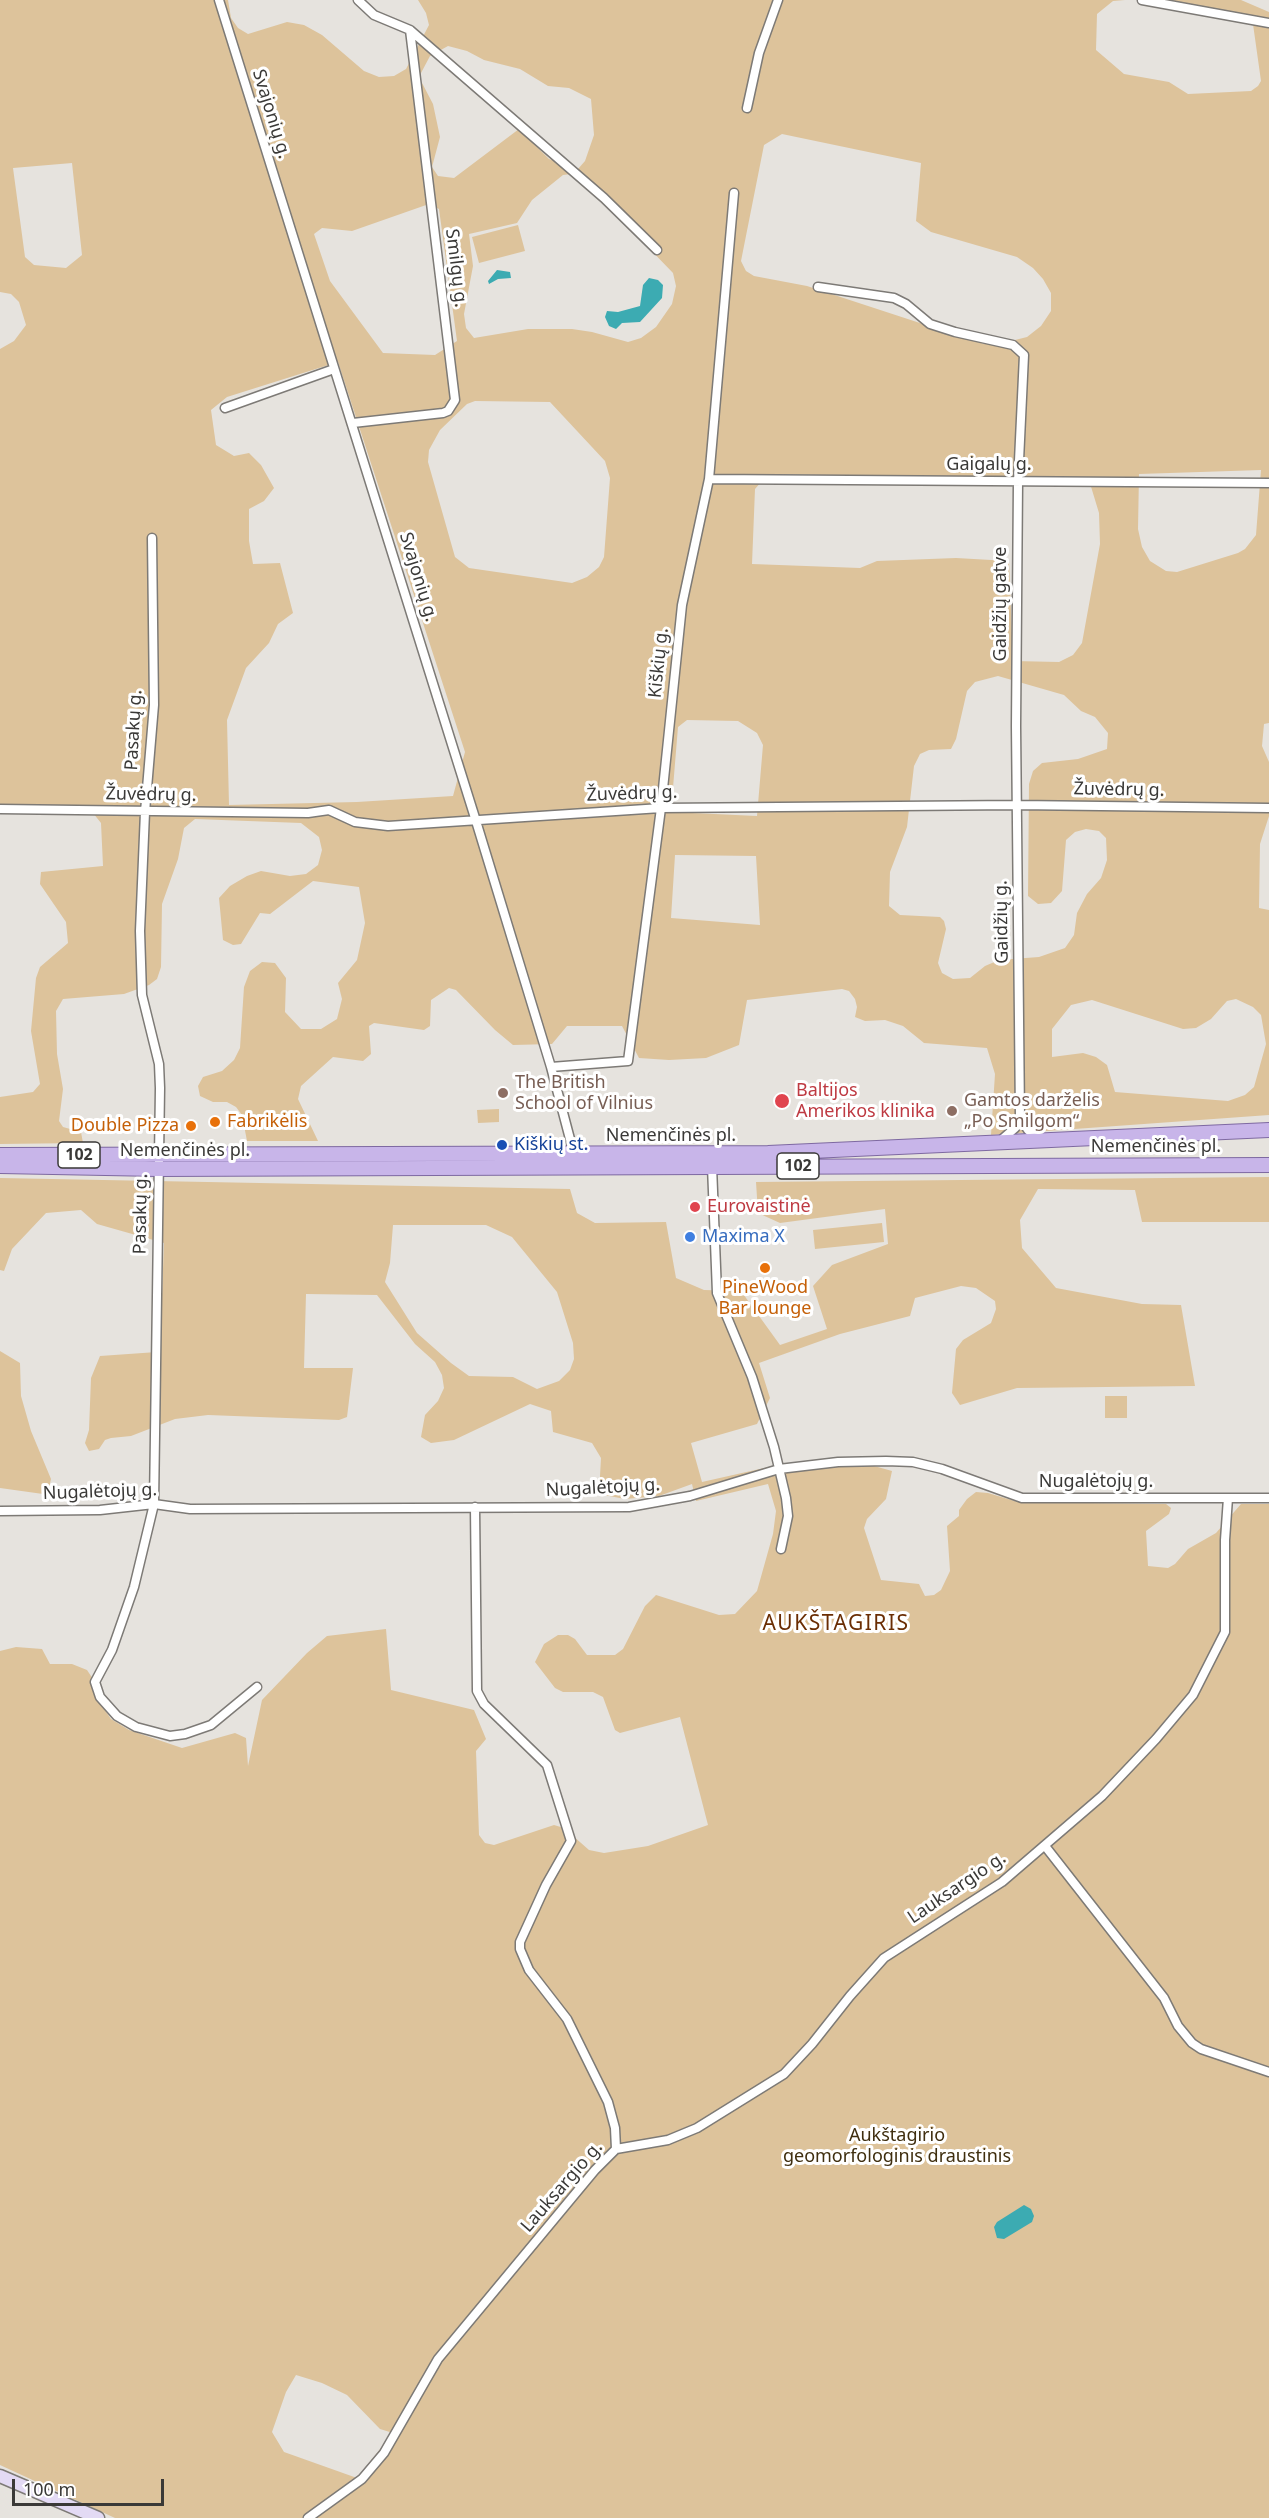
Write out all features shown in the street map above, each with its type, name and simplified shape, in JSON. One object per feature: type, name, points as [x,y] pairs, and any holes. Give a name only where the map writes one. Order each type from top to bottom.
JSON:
[{"type":"main road","name":"Nemenčinės pl.","points":[[0,1166],[575,1161],[1269,1130]]},
{"type":"main road","name":"Nemenčinės pl.","points":[[0,1155],[158,1163]]},
{"type":"main road","name":"Nemenčinės pl.","points":[[575,1161],[712,1166],[1269,1165]]},
{"type":"main road","points":[[0,2476],[98,2518]]},
{"type":"street","name":"Svajonių g.","points":[[219,0],[476,821],[551,1067],[575,1161]]},
{"type":"street","points":[[358,0],[374,15],[410,30],[604,198],[657,250]]},
{"type":"street","points":[[747,108],[759,53],[778,0]]},
{"type":"street","points":[[1142,0],[1269,23]]},
{"type":"street","name":"Smilgų g.","points":[[353,423],[443,413],[448,411],[455,400],[410,30]]},
{"type":"street","name":"Kiškių g.","points":[[551,1067],[628,1061],[661,808],[682,605],[709,479],[734,193]]},
{"type":"street","name":"Gaidžių gatve","points":[[818,287],[894,298],[906,304],[930,324],[1013,345],[1024,355],[1018,482],[1016,726]]},
{"type":"street","points":[[225,408],[334,369]]},
{"type":"street","name":"Gaigalų g.","points":[[709,479],[1269,483]]},
{"type":"street","name":"Pasakų g.","points":[[152,538],[154,705],[145,812],[140,931],[141,995],[159,1064],[154,1504],[134,1587],[112,1650],[95,1682],[100,1697],[117,1716],[136,1727],[170,1736],[186,1734],[211,1725],[257,1687]]},
{"type":"street","name":"Gaidžių g.","points":[[1016,726],[1020,1118]]},
{"type":"street","name":"Žuvėdrų g.","points":[[0,809],[308,813],[329,810],[355,822],[388,826],[476,821],[490,817],[661,808],[1017,805],[1269,808]]},
{"type":"street","points":[[999,1142],[1015,1128],[1020,1118],[1028,1130],[1042,1140]]},
{"type":"street","points":[[712,1166],[717,1293],[752,1377],[779,1468],[788,1516],[781,1549]]},
{"type":"street","name":"Nugalėtojų g.","points":[[0,1511],[100,1510],[154,1504],[189,1509],[652,1505],[690,1496],[779,1468],[838,1462],[913,1462],[942,1469],[1022,1498],[1269,1498]]},
{"type":"street","name":"Lauksargio g.","points":[[308,2518],[362,2478],[384,2452],[438,2359],[595,2170],[616,2149],[668,2140],[697,2128],[769,2085],[797,2061],[884,1958],[1002,1882],[1102,1796],[1156,1739],[1193,1695],[1225,1632],[1225,1540],[1228,1498]]},
{"type":"street","points":[[475,1507],[477,1691],[484,1704],[547,1766],[572,1841],[546,1885],[520,1942],[520,1950],[529,1970],[567,2019],[608,2102],[615,2128],[616,2149]]},
{"type":"street","points":[[1045,1846],[1164,1998],[1178,2026],[1192,2043],[1201,2049],[1269,2072]]},
{"type":"green space","points":[[0,0],[228,0],[231,18],[238,28],[248,34],[287,22],[304,25],[322,35],[364,71],[379,77],[394,76],[406,69],[429,25],[426,13],[418,0],[1125,0],[1113,1],[1097,14],[1096,50],[1124,74],[1169,82],[1188,94],[1251,91],[1258,86],[1261,81],[1252,17],[1159,0],[1241,0],[1269,12],[1269,723],[1264,724],[1262,746],[1269,762],[1269,816],[1260,844],[1259,908],[1269,910],[1269,1115],[991,1135],[995,1074],[987,1048],[924,1043],[903,1026],[885,1020],[865,1021],[855,1017],[857,1007],[855,999],[849,991],[842,989],[747,1000],[739,1045],[706,1058],[669,1060],[639,1058],[622,1026],[567,1026],[552,1044],[513,1045],[456,990],[449,988],[431,1000],[430,1026],[424,1030],[374,1023],[369,1026],[371,1054],[363,1061],[333,1057],[301,1086],[298,1099],[318,1141],[247,1141],[242,1115],[236,1107],[227,1102],[213,1102],[200,1096],[198,1086],[203,1077],[222,1071],[234,1060],[240,1048],[244,987],[250,971],[262,962],[275,963],[286,978],[285,1012],[301,1029],[321,1029],[337,1019],[342,999],[338,983],[357,960],[365,923],[359,887],[313,881],[270,914],[260,913],[241,944],[233,945],[223,940],[219,898],[230,886],[261,871],[290,876],[306,874],[318,865],[322,850],[319,837],[301,823],[195,819],[184,828],[178,859],[162,904],[161,967],[157,979],[149,985],[124,994],[63,999],[56,1011],[57,1054],[63,1089],[59,1121],[63,1127],[81,1132],[83,1143],[0,1144],[0,1097],[33,1092],[40,1084],[31,1031],[36,978],[40,967],[68,943],[66,922],[40,884],[41,872],[103,866],[101,823],[89,808],[0,804],[0,349],[14,341],[26,325],[19,302],[11,294],[0,292]],"holes":[[[448,46],[467,51],[484,60],[520,69],[548,86],[569,88],[591,99],[594,135],[585,161],[578,169],[549,159],[519,129],[454,178],[438,176],[432,167],[440,137],[433,104],[421,81],[421,73],[430,56]],[[782,134],[921,163],[916,221],[931,232],[1017,257],[1033,268],[1043,279],[1051,293],[1051,311],[1041,326],[1027,337],[984,344],[807,286],[754,276],[746,271],[741,261],[764,145]],[[72,163],[82,255],[66,268],[34,265],[25,257],[13,168]],[[571,174],[615,213],[673,273],[676,286],[672,304],[656,327],[641,338],[628,342],[572,329],[528,329],[474,338],[466,328],[464,314],[473,266],[469,234],[517,223],[532,200],[563,175]],[[429,204],[439,209],[457,341],[435,355],[383,353],[330,281],[314,234],[322,228],[352,231]],[[338,362],[465,752],[453,796],[357,802],[229,805],[227,720],[246,668],[269,643],[278,624],[293,613],[280,563],[253,564],[249,541],[249,509],[264,501],[274,488],[261,465],[249,453],[234,456],[216,445],[211,410],[227,397]],[[475,401],[550,402],[605,461],[610,478],[604,557],[599,567],[587,577],[572,583],[469,568],[455,557],[428,462],[429,450],[440,430],[467,404]],[[1261,470],[1256,535],[1245,549],[1177,572],[1166,571],[1150,561],[1142,547],[1138,529],[1139,474]],[[768,474],[1089,480],[1099,513],[1100,544],[1082,643],[1073,655],[1059,662],[1013,661],[1009,561],[956,558],[877,561],[860,568],[752,564],[755,489]],[[998,676],[1064,695],[1081,711],[1095,717],[1108,733],[1107,749],[1078,759],[1042,763],[1033,771],[1029,784],[1028,896],[1038,904],[1051,903],[1062,891],[1066,840],[1075,832],[1086,829],[1099,831],[1106,838],[1107,860],[1101,878],[1087,894],[1077,913],[1074,935],[1065,948],[1039,957],[999,960],[985,966],[970,978],[953,979],[942,973],[938,963],[946,929],[944,921],[940,917],[900,915],[889,906],[890,872],[907,827],[914,766],[920,754],[929,750],[951,749],[956,739],[967,691],[975,682]],[[687,720],[738,721],[757,733],[763,745],[757,816],[671,812],[678,727]],[[675,855],[756,856],[760,925],[671,918]],[[1236,999],[1253,1007],[1261,1015],[1266,1044],[1254,1087],[1245,1095],[1228,1101],[1115,1092],[1107,1065],[1096,1057],[1083,1053],[1052,1057],[1052,1029],[1071,1005],[1092,1000],[1183,1029],[1196,1028],[1211,1019],[1227,1001]]]},
{"type":"green space","points":[[518,225],[525,251],[479,263],[472,237]]},
{"type":"green space","points":[[499,1109],[499,1122],[478,1123],[477,1110]]},
{"type":"green space","name":"Aukštagirio geomorfologinis draustinis","points":[[1269,1177],[1269,1222],[1142,1222],[1135,1190],[1038,1189],[1020,1220],[1022,1248],[1056,1288],[1142,1304],[1181,1305],[1195,1386],[1017,1388],[960,1405],[952,1393],[956,1349],[963,1340],[991,1323],[996,1309],[995,1301],[976,1288],[961,1286],[915,1298],[910,1316],[840,1334],[759,1363],[770,1398],[757,1424],[691,1443],[702,1482],[773,1466],[842,1457],[892,1471],[886,1499],[867,1519],[864,1528],[881,1580],[919,1584],[925,1596],[934,1595],[941,1590],[950,1571],[947,1526],[959,1516],[959,1510],[976,1492],[988,1493],[1018,1502],[1166,1504],[1171,1508],[1169,1514],[1146,1531],[1148,1566],[1168,1568],[1175,1564],[1188,1549],[1216,1533],[1241,1504],[1269,1504],[1269,2518],[115,2518],[0,2465],[0,1651],[16,1647],[42,1649],[50,1664],[72,1664],[87,1670],[93,1679],[94,1694],[111,1719],[129,1730],[182,1748],[235,1733],[246,1738],[248,1766],[262,1700],[307,1653],[327,1636],[386,1629],[391,1690],[474,1710],[486,1739],[476,1751],[479,1835],[485,1843],[494,1845],[554,1825],[564,1828],[589,1850],[604,1853],[648,1846],[708,1825],[680,1717],[620,1733],[615,1730],[603,1697],[593,1692],[563,1692],[555,1688],[535,1662],[544,1644],[558,1635],[568,1635],[575,1639],[587,1655],[615,1655],[623,1649],[645,1606],[656,1595],[719,1615],[735,1614],[757,1591],[773,1534],[776,1511],[768,1484],[696,1501],[692,1484],[659,1496],[625,1499],[599,1494],[601,1458],[592,1443],[553,1432],[551,1411],[530,1404],[454,1440],[431,1443],[421,1437],[425,1415],[438,1401],[444,1388],[442,1375],[435,1362],[415,1344],[377,1295],[306,1294],[304,1368],[353,1368],[347,1417],[339,1420],[208,1415],[175,1419],[131,1436],[105,1440],[99,1449],[89,1451],[85,1443],[89,1430],[91,1378],[100,1356],[157,1352],[160,1347],[164,1243],[97,1224],[81,1210],[46,1213],[12,1249],[4,1271],[0,1270],[0,1178],[570,1189],[577,1213],[595,1223],[666,1222],[676,1278],[704,1290],[741,1291],[780,1345],[827,1329],[813,1286],[832,1265],[888,1244],[885,1209],[780,1223],[758,1213],[756,1182]],"holes":[[[393,1225],[486,1225],[512,1237],[557,1292],[573,1343],[574,1359],[570,1370],[559,1381],[537,1389],[513,1377],[469,1376],[451,1363],[417,1333],[385,1282],[390,1263]],[[296,2375],[322,2383],[347,2395],[380,2429],[393,2433],[357,2478],[284,2452],[272,2432],[286,2392]]]},
{"type":"green space","points":[[882,1223],[884,1242],[815,1249],[813,1230]]},
{"type":"green space","points":[[0,1351],[20,1363],[21,1396],[31,1431],[51,1479],[49,1488],[43,1494],[0,1488]]},
{"type":"green space","points":[[1105,1396],[1127,1396],[1127,1418],[1105,1418]]},
{"type":"water","points":[[497,270],[510,272],[511,278],[498,279],[489,284],[488,281]]},
{"type":"water","points":[[649,278],[658,280],[663,285],[662,298],[640,322],[622,323],[616,329],[609,326],[605,317],[607,311],[618,312],[640,306],[643,285]]},
{"type":"water","points":[[1024,2205],[1031,2209],[1034,2216],[1032,2222],[1004,2239],[997,2238],[994,2227],[997,2222]]},
{"type":"place","name":"The British School of Vilnius","points":[[503,1093]]},
{"type":"place","name":"Baltijos Amerikos klinika","points":[[782,1101]]},
{"type":"place","name":"Gamtos darželis „Po Smilgom“","points":[[952,1111]]},
{"type":"place","name":"Fabrikėlis","points":[[215,1122]]},
{"type":"place","name":"Double Pizza","points":[[191,1126]]},
{"type":"place","name":"Kiškių st.","points":[[502,1145]]},
{"type":"place","name":"Eurovaistinė","points":[[695,1207]]},
{"type":"place","name":"Maxima X","points":[[690,1237]]},
{"type":"place","name":"PineWood Bar lounge","points":[[765,1268]]},
{"type":"district","name":"AUKŠTAGIRIS","points":[[836,1624]]}]
